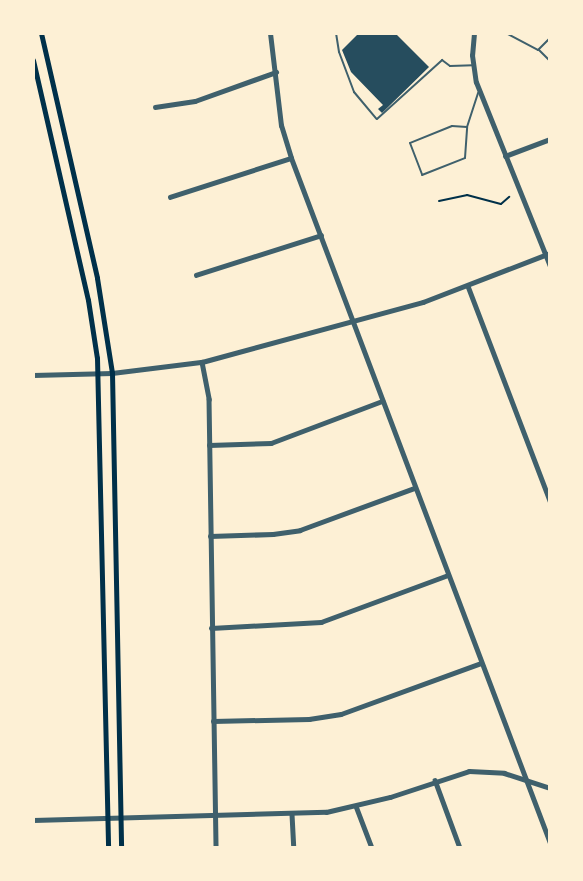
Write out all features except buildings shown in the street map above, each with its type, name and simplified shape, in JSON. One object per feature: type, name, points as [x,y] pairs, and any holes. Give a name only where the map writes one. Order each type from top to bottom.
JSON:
[{"type":"main road","points":[[41,33],[97,278],[112,373],[121,848]]},
{"type":"main road","points":[[33,60],[88,300],[98,374],[108,848]]},
{"type":"street","points":[[270,33],[277,72],[281,125],[291,158],[550,843]]},
{"type":"street","points":[[474,33],[473,65],[480,90],[550,266]]},
{"type":"street","points":[[155,107],[195,102],[277,72]]},
{"type":"street","points":[[504,156],[550,139]]},
{"type":"street","points":[[170,197],[291,158]]},
{"type":"street","points":[[196,275],[321,235]]},
{"type":"street","points":[[33,375],[112,373],[202,362],[352,323],[467,285],[547,254]]},
{"type":"street","points":[[467,285],[550,501]]},
{"type":"street","points":[[202,362],[209,399],[216,848]]},
{"type":"street","points":[[209,445],[271,443],[382,401]]},
{"type":"street","points":[[210,536],[273,534],[300,530],[414,488]]},
{"type":"street","points":[[211,628],[321,622],[448,575]]},
{"type":"street","points":[[214,721],[309,719],[341,714],[481,663]]},
{"type":"street","points":[[33,820],[292,814],[356,806],[469,771],[524,777],[550,789]]},
{"type":"street","points":[[435,780],[460,848]]},
{"type":"street","points":[[356,806],[372,848]]},
{"type":"street","points":[[292,814],[294,848]]},
{"type":"lane","points":[[336,33],[339,52],[354,92],[377,119],[442,60],[450,66],[473,65]]},
{"type":"lane","points":[[508,34],[538,50],[550,61]]},
{"type":"lane","points":[[538,50],[550,38]]},
{"type":"lane","points":[[467,127],[452,126],[410,143],[422,175],[465,158],[467,127],[480,90]]},
{"type":"path","points":[[439,201],[467,195],[501,204],[509,197]]}]
